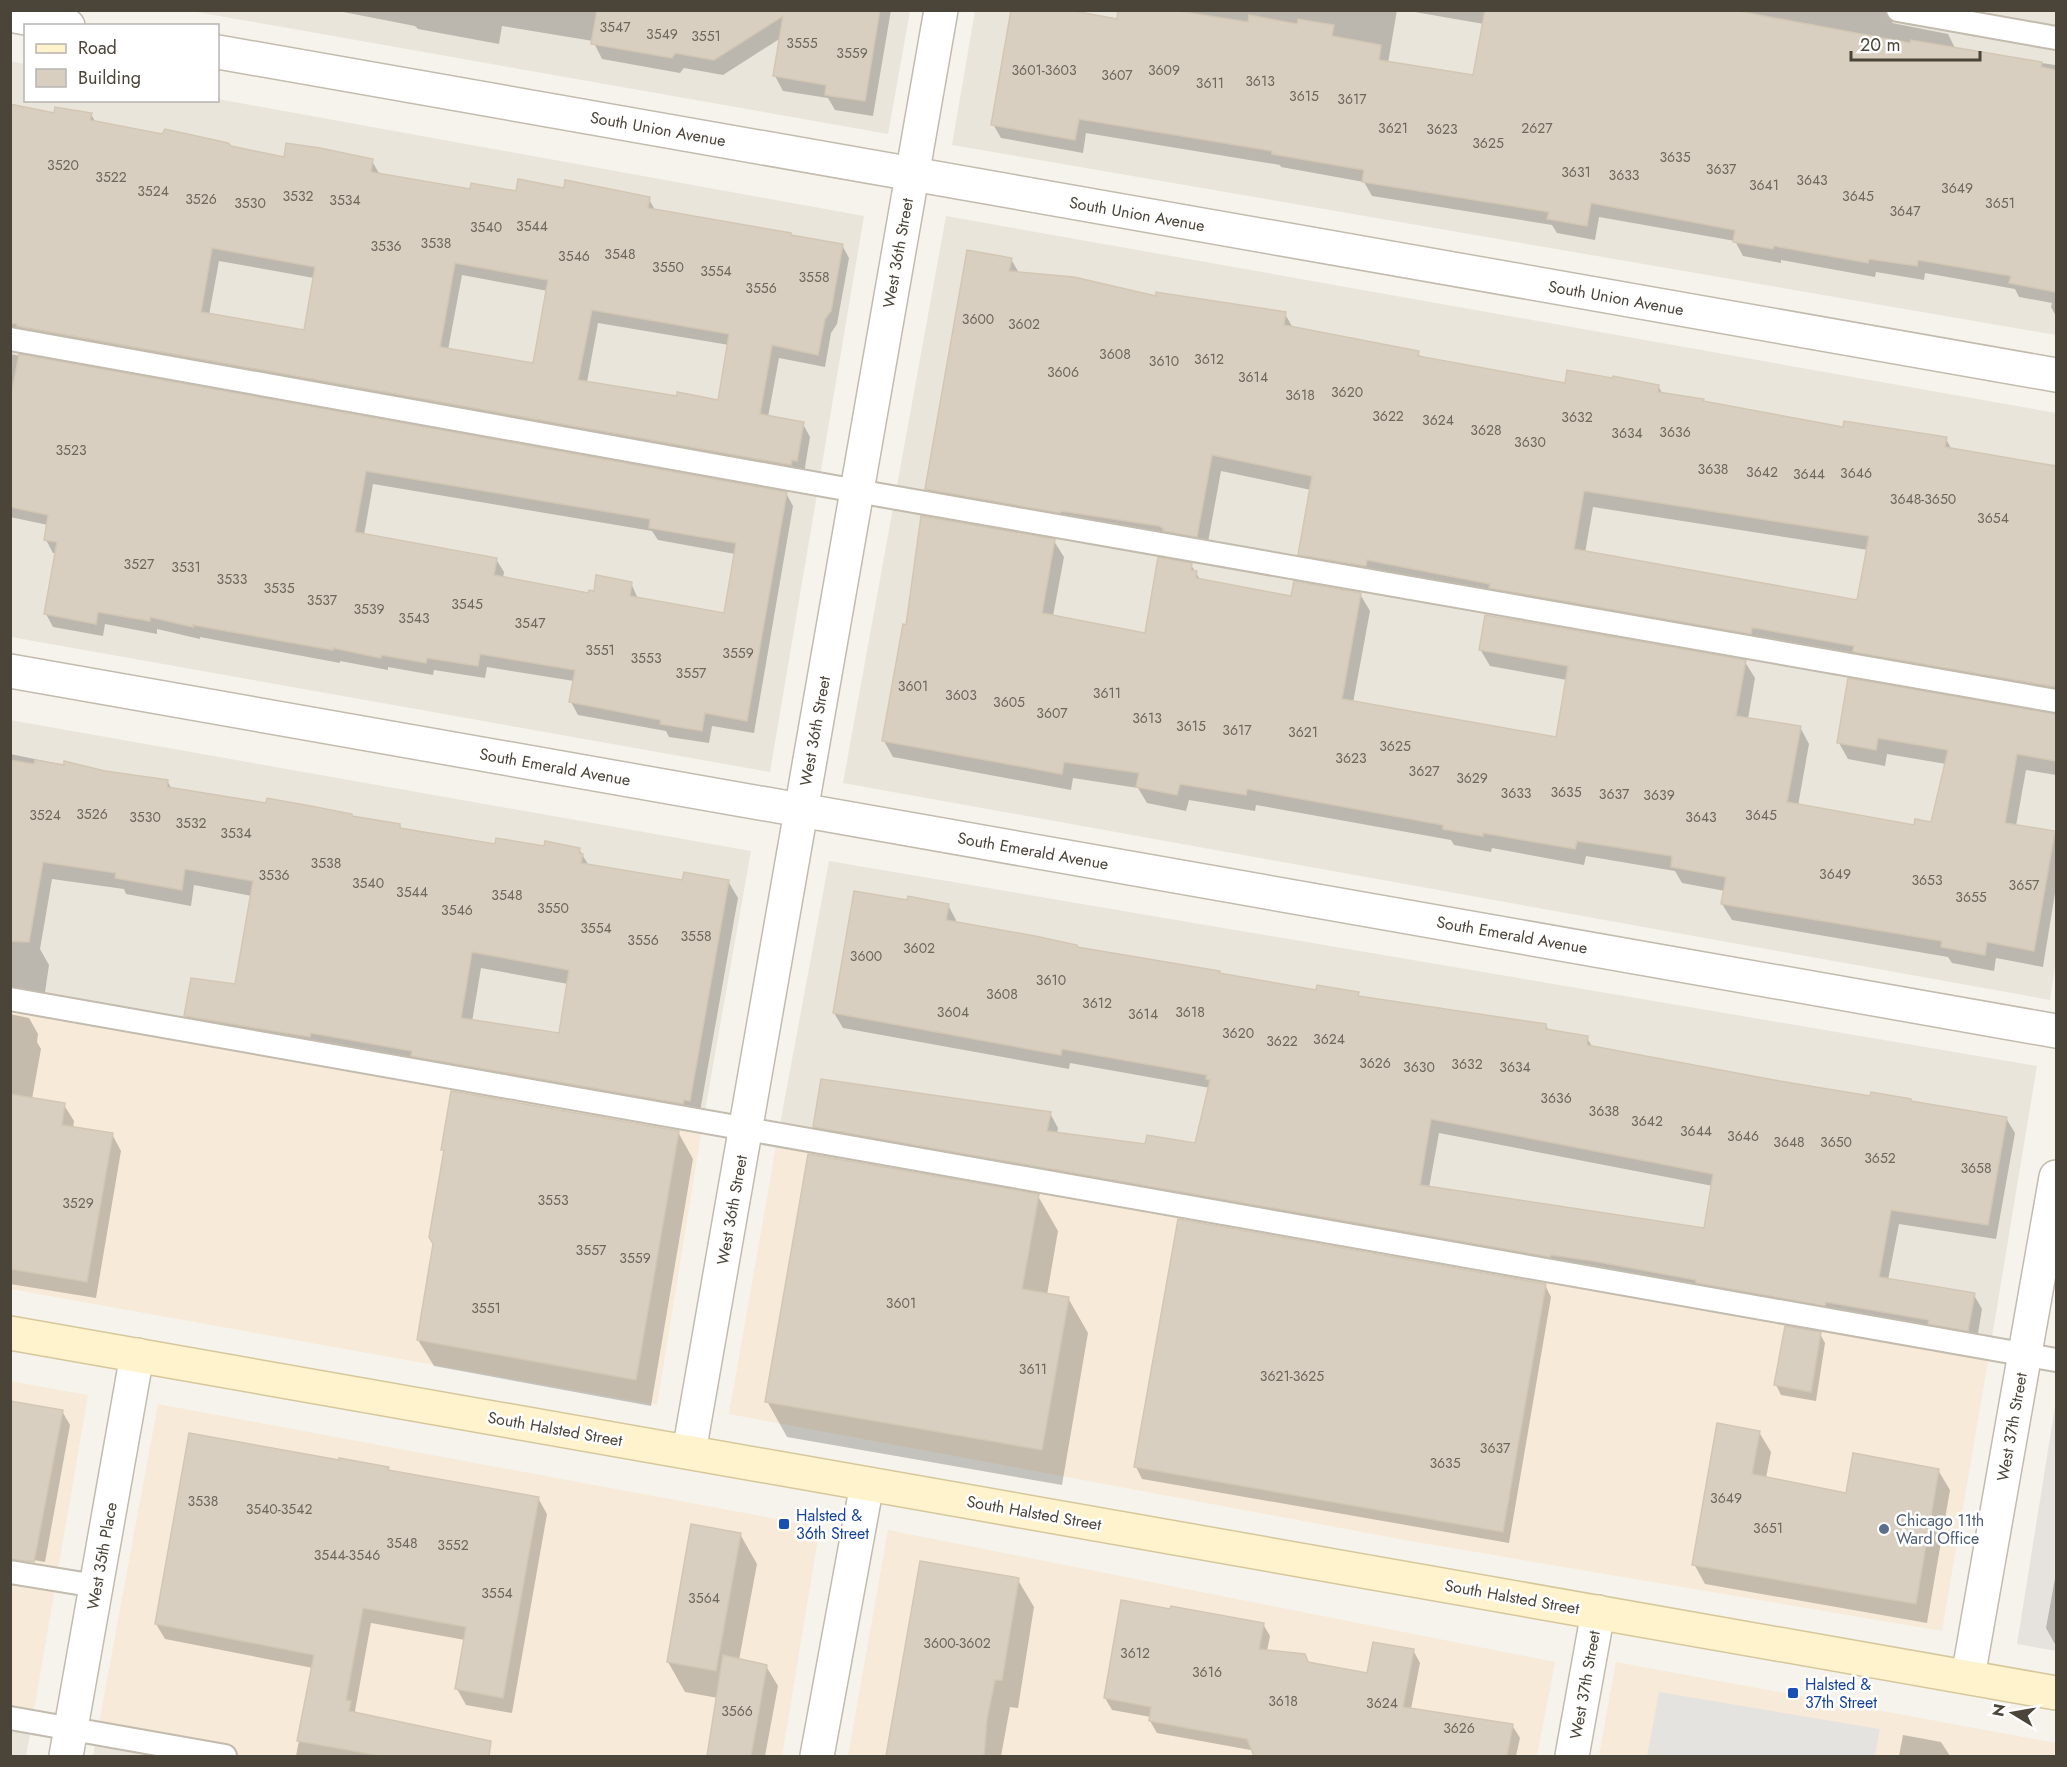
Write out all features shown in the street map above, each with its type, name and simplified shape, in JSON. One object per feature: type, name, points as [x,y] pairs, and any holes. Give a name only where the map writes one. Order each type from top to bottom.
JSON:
[{"type":"main road","name":"South Halsted Street","points":[[10,1333],[2056,1694]]},
{"type":"street","name":"West 36th Street","points":[[689,1452],[941,10]]},
{"type":"street","points":[[10,15],[57,24]]},
{"type":"street","name":"South Union Avenue","points":[[219,52],[2056,375]]},
{"type":"street","name":"South Emerald Avenue","points":[[10,671],[2056,1030]]},
{"type":"street","name":"West 37th Street","points":[[1968,1677],[2056,1177]]},
{"type":"street","name":"West 35th Place","points":[[69,1743],[137,1355]]},
{"type":"street","points":[[817,1756],[867,1484]]},
{"type":"street","name":"West 37th Street","points":[[1572,1756],[1598,1612]]},
{"type":"lane","points":[[1898,10],[1967,16],[2056,38]]},
{"type":"lane","points":[[10,339],[857,491],[2056,700]]},
{"type":"lane","points":[[10,999],[2056,1360]]},
{"type":"lane","points":[[10,1572],[96,1586]]},
{"type":"lane","points":[[10,1718],[69,1743],[225,1756]]},
{"type":"shaded area","points":[[191,11],[910,11],[888,134]]},
{"type":"shaded area","points":[[975,11],[2056,11],[2056,335],[952,145]]},
{"type":"shaded area","points":[[10,61],[24,64],[24,102],[219,102],[219,99],[864,216],[770,772],[11,637]]},
{"type":"shaded area","points":[[946,216],[2056,413],[2056,960],[2050,1000],[843,783]]},
{"type":"shaded area","points":[[10,720],[751,851],[703,1122],[11,999]]},
{"type":"shaded area","points":[[829,861],[2037,1066],[1990,1349],[778,1135]]},
{"type":"shaded area","points":[[10,999],[703,1122],[657,1405],[11,1289]]},
{"type":"shaded area","points":[[778,1135],[1990,1349],[1942,1631],[1405,1540],[729,1414]]},
{"type":"shaded area","points":[[10,1381],[88,1395],[32,1722],[11,1718]]},
{"type":"shaded area","points":[[2056,1400],[2056,1651],[2017,1644]]},
{"type":"shaded area","points":[[158,1404],[820,1527],[782,1756],[225,1756],[97,1734]]},
{"type":"shaded area","points":[[888,1530],[1555,1662],[1537,1756],[848,1756]]},
{"type":"shaded area","points":[[1616,1662],[2056,1743],[2056,1756],[1599,1756]]},
{"type":"shaded area","points":[[1659,1692],[1880,1729],[1875,1756],[1647,1756]]},
{"type":"shaded area","points":[[10,1718],[32,1722],[26,1756],[11,1756]]},
{"type":"shaded area","points":[[97,1734],[225,1756],[93,1756]]},
{"type":"building","points":[[597,10],[880,10],[865,101],[825,95],[826,85],[773,76],[783,16],[714,60],[675,53],[672,58],[591,44]]},
{"type":"building","points":[[1011,10],[1069,10],[1117,19],[1118,10],[1171,10],[1248,22],[1249,15],[1297,24],[1298,19],[1334,25],[1332,36],[1381,45],[1379,60],[1473,75],[1485,10],[1732,10],[1910,43],[1911,40],[2042,62],[2041,67],[2056,70],[2056,292],[2009,283],[2011,276],[1918,260],[1917,266],[1869,259],[1868,263],[1774,246],[1773,249],[1733,242],[1735,230],[1591,203],[1587,226],[1547,219],[1549,212],[1362,182],[1364,170],[1272,154],[1272,151],[1079,119],[1075,140],[991,125]]},
{"type":"building","points":[[10,104],[54,113],[55,107],[92,113],[90,120],[162,134],[165,129],[284,157],[286,143],[320,148],[373,159],[371,172],[470,189],[471,183],[516,191],[518,179],[564,188],[565,180],[650,197],[648,208],[843,244],[831,311],[825,319],[818,355],[772,345],[760,414],[804,422],[797,461],[792,460],[791,465],[10,323]],"holes":[[[212,248],[315,267],[304,330],[201,312]],[[455,263],[548,280],[533,363],[440,347]],[[592,310],[729,334],[718,400],[677,392],[677,396],[578,380]]]},
{"type":"building","points":[[967,250],[1012,258],[1009,271],[1074,277],[1156,296],[1156,292],[1286,312],[1284,325],[1419,351],[1418,356],[1565,383],[1567,370],[1612,378],[1613,376],[1659,385],[1658,392],[1843,427],[1844,421],[1947,437],[1945,447],[2056,466],[2056,687],[1853,652],[1854,646],[1755,628],[1752,628],[1751,634],[1489,588],[1490,584],[1367,560],[1366,566],[1298,555],[1312,476],[1212,455],[1197,537],[1163,531],[1163,528],[1159,526],[1061,511],[1060,513],[925,489]],"holes":[[[1584,491],[1869,536],[1857,600],[1574,549]]]},
{"type":"building","points":[[19,354],[787,492],[747,721],[705,713],[702,731],[660,724],[661,720],[569,702],[575,670],[480,654],[478,666],[427,658],[426,663],[381,655],[381,658],[193,625],[193,627],[150,617],[150,621],[98,612],[96,624],[44,614],[57,542],[44,540],[48,515],[10,507],[10,401]],"holes":[[[366,471],[650,519],[649,528],[736,543],[724,613],[630,596],[632,582],[596,575],[594,591],[589,590],[588,593],[494,575],[497,558],[355,532]]]},
{"type":"building","points":[[921,516],[1055,539],[1042,613],[1145,633],[1158,557],[1192,563],[1191,570],[1197,571],[1196,578],[1291,596],[1294,581],[1361,593],[1342,699],[1556,737],[1568,666],[1479,650],[1485,615],[1746,660],[1736,716],[1801,726],[1787,802],[1914,825],[1915,819],[1931,822],[1948,750],[1878,738],[1876,750],[1837,743],[1848,678],[2056,714],[2056,761],[2017,754],[2005,823],[2055,831],[2034,951],[1987,942],[1985,955],[1941,947],[1942,941],[1721,904],[1726,877],[1671,867],[1672,856],[1577,841],[1575,849],[1483,833],[1483,836],[1443,829],[1443,825],[1247,789],[1246,795],[1180,784],[1177,795],[1136,787],[1139,773],[1064,762],[1062,774],[882,741],[903,624],[906,625]]},
{"type":"building","points":[[10,760],[34,764],[35,760],[64,765],[64,761],[105,771],[168,780],[167,787],[266,803],[267,798],[400,824],[400,828],[495,844],[496,838],[544,846],[545,841],[580,848],[579,853],[583,854],[581,863],[682,880],[684,872],[729,880],[690,1101],[684,1100],[683,1104],[411,1056],[412,1051],[311,1033],[310,1037],[184,1016],[191,978],[235,984],[253,881],[185,869],[182,890],[115,878],[116,873],[43,862],[29,942],[10,941]],"holes":[[[472,952],[569,970],[559,1033],[461,1018]]]},
{"type":"building","points":[[854,891],[907,900],[908,896],[949,904],[946,920],[1035,936],[1077,945],[1077,947],[1316,990],[1317,985],[1359,992],[1358,996],[1546,1024],[1546,1029],[1588,1036],[1587,1045],[1774,1080],[1870,1096],[1871,1092],[2007,1117],[1988,1225],[1891,1210],[1879,1277],[1975,1293],[1968,1331],[1928,1324],[1929,1320],[1826,1302],[1825,1306],[1696,1283],[1696,1280],[1593,1261],[1551,1255],[1550,1257],[813,1127],[821,1079],[1051,1112],[1047,1131],[1145,1144],[1147,1135],[1195,1143],[1210,1080],[1206,1079],[1207,1075],[1062,1049],[1061,1055],[833,1013]],"holes":[[[1431,1119],[1713,1174],[1704,1228],[1420,1185]]]},
{"type":"building","points":[[451,1091],[679,1131],[636,1380],[417,1340],[433,1244],[429,1237],[444,1150],[441,1150]]},
{"type":"building","points":[[10,1094],[65,1103],[62,1125],[113,1133],[87,1282],[10,1269]]},
{"type":"building","points":[[808,1154],[1039,1194],[1022,1289],[1069,1297],[1042,1450],[765,1402]]},
{"type":"building","points":[[1178,1219],[1546,1284],[1503,1532],[1134,1467]]},
{"type":"building","points":[[1785,1326],[1821,1332],[1811,1392],[1774,1385]]},
{"type":"building","points":[[10,1401],[63,1410],[34,1562],[10,1559]]},
{"type":"building","points":[[1717,1423],[1760,1431],[1752,1474],[1846,1493],[1853,1453],[1939,1469],[1916,1604],[1692,1565]]},
{"type":"building","points":[[189,1433],[389,1467],[388,1470],[539,1497],[503,1698],[455,1689],[466,1627],[363,1608],[346,1700],[351,1701],[349,1711],[491,1741],[489,1756],[381,1756],[297,1741],[314,1655],[155,1624]]},
{"type":"building","points":[[691,1524],[741,1533],[716,1671],[667,1662]]},
{"type":"building","points":[[920,1561],[1019,1578],[1002,1680],[995,1680],[987,1719],[984,1756],[886,1756]]},
{"type":"building","points":[[1121,1600],[1170,1609],[1171,1606],[1264,1623],[1259,1649],[1305,1654],[1308,1662],[1367,1673],[1373,1642],[1414,1649],[1403,1707],[1513,1724],[1507,1756],[1254,1756],[1247,1739],[1149,1721],[1151,1707],[1104,1698]]},
{"type":"building","points":[[723,1655],[767,1665],[751,1756],[707,1756]]},
{"type":"place","name":"Halsted & 36th Street","points":[[784,1524]]},
{"type":"place","name":"Chicago 11th Ward Office","points":[[1884,1529]]},
{"type":"place","name":"Halsted & 37th Street","points":[[1793,1693]]}]
